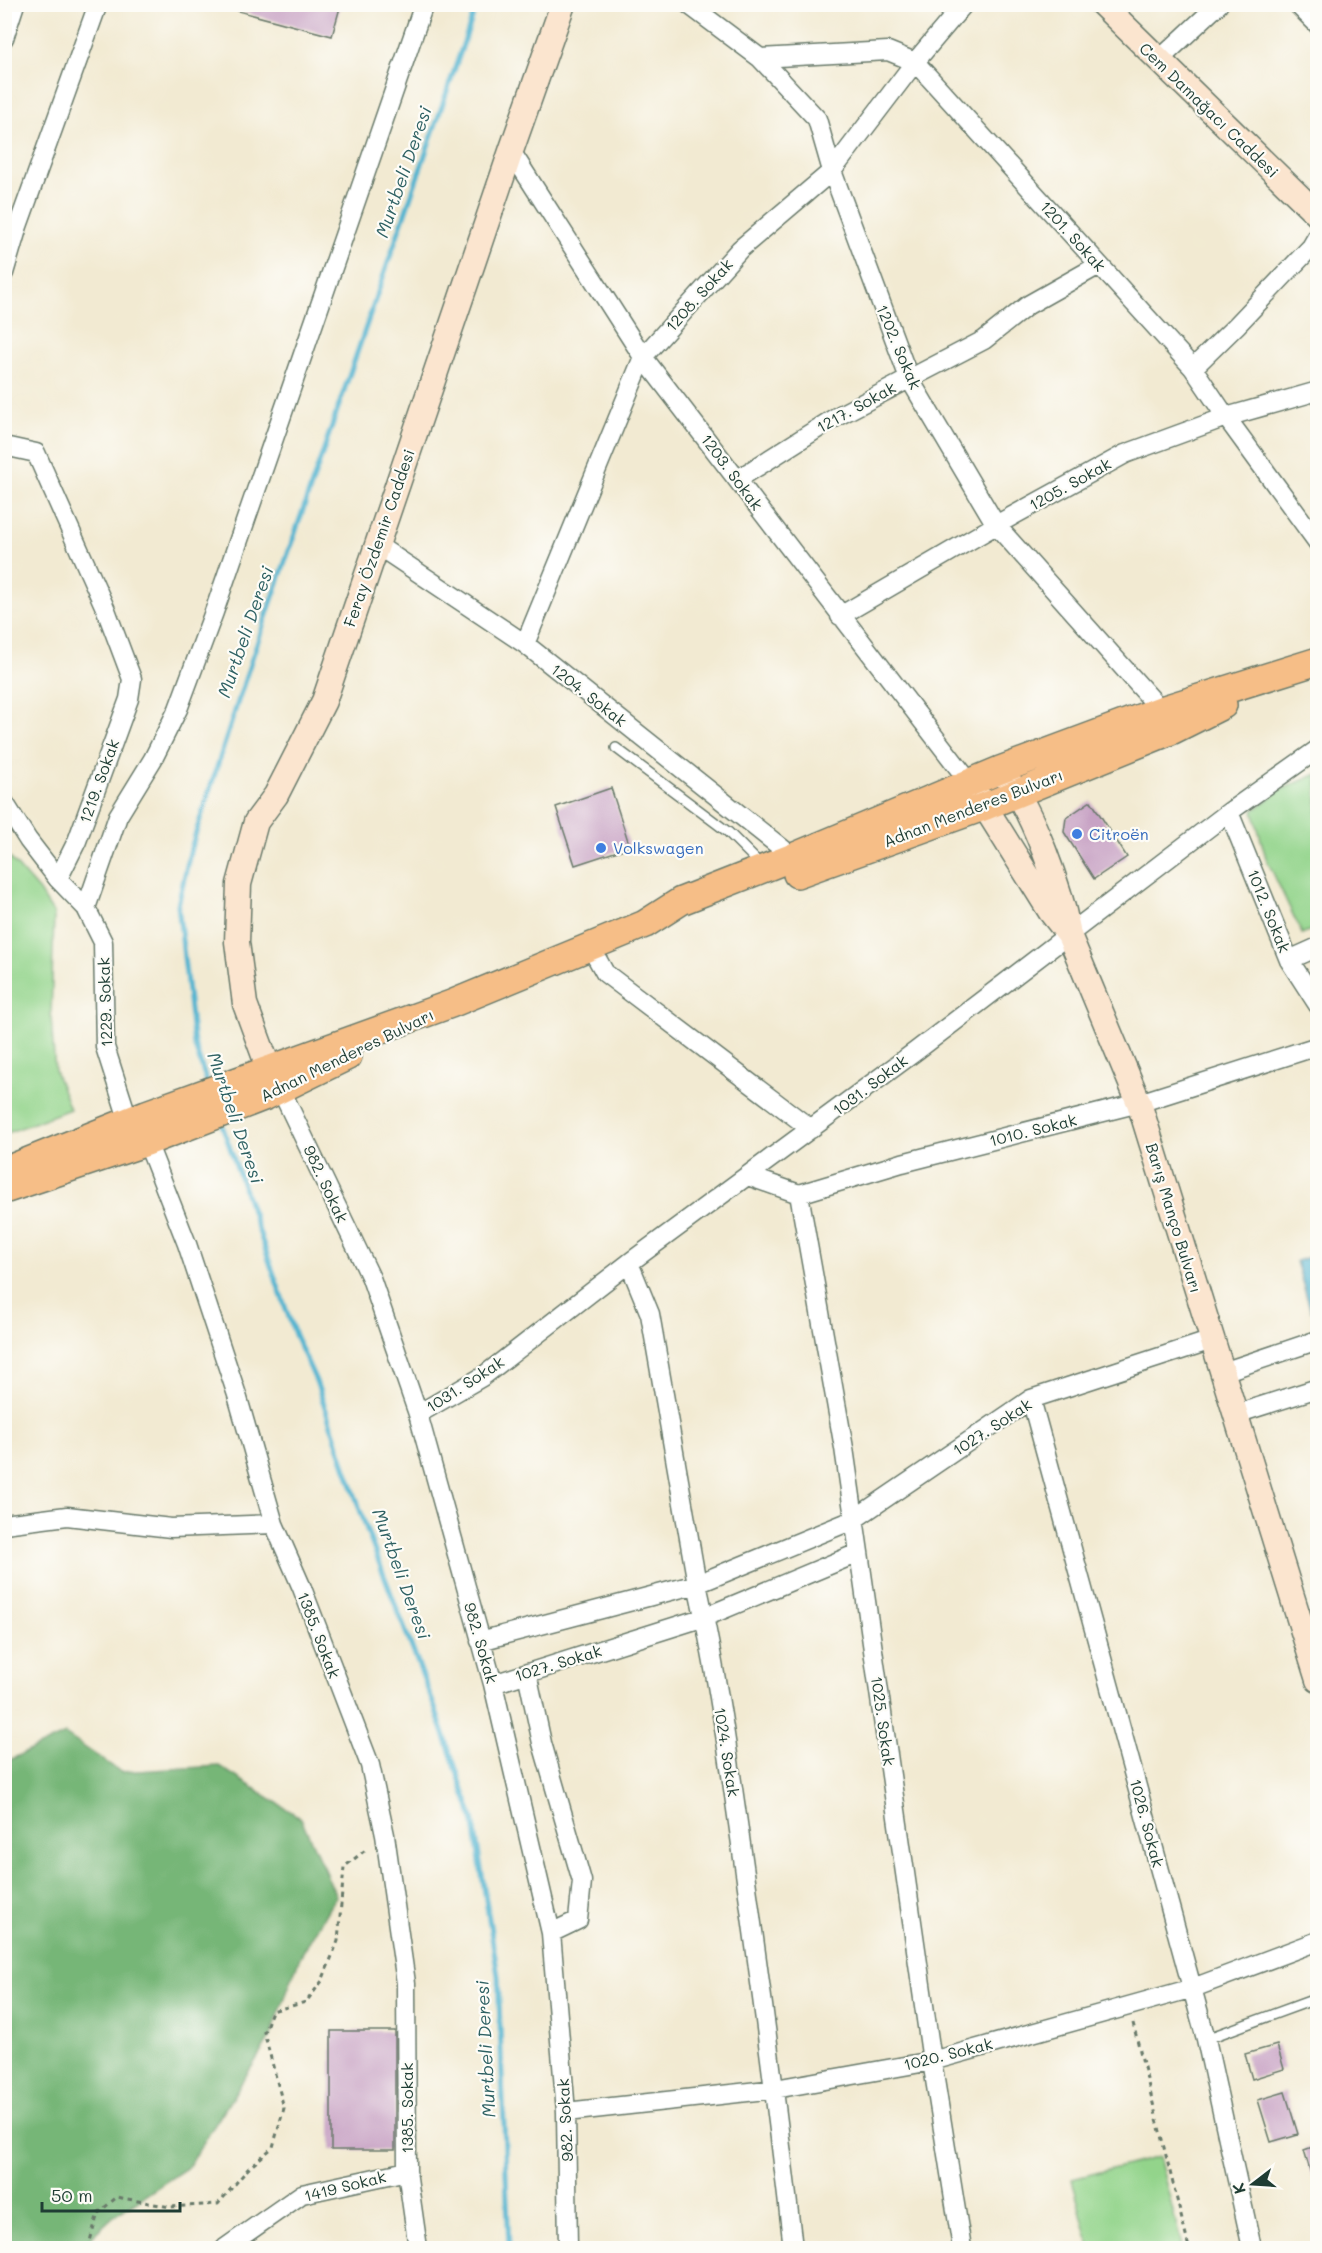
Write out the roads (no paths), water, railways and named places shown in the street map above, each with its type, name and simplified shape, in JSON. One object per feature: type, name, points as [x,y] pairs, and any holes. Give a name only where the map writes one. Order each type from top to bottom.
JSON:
[{"type":"main road","name":"Adnan Menderes Bulvarı","points":[[4,1190],[152,1141],[267,1083],[645,924],[681,901],[793,857],[1000,770],[1161,710],[1305,666]]},
{"type":"main road","name":"Adnan Menderes Bulvarı","points":[[645,924],[687,916],[986,806],[1173,730],[1305,666]]},
{"type":"main road","name":"Adnan Menderes Bulvarı","points":[[4,1171],[138,1118],[267,1083]]},
{"type":"street","points":[[4,38],[15,4]]},
{"type":"street","points":[[4,273],[18,226],[98,4]]},
{"type":"street","points":[[86,908],[118,816],[153,759],[178,710],[226,579],[424,4]]},
{"type":"street","name":"Feray Özdemir Caddesi","points":[[267,1083],[245,1004],[237,942],[239,884],[256,822],[276,795],[324,701],[511,150],[563,4]]},
{"type":"street","name":"1202. Sokak","points":[[688,4],[760,58],[817,119],[832,171],[909,378],[996,525],[1161,710]]},
{"type":"street","name":"1208. Sokak","points":[[525,644],[643,357],[740,249],[832,171],[915,62],[963,4]]},
{"type":"street","name":"Cem Damağacı Caddesi","points":[[1102,4],[1317,215]]},
{"type":"street","points":[[1158,61],[1219,4]]},
{"type":"street","points":[[1297,4],[1317,25]]},
{"type":"street","name":"1201. Sokak","points":[[760,58],[888,51],[915,62],[1193,368],[1317,543]]},
{"type":"street","name":"1203. Sokak","points":[[511,150],[643,357],[970,783]]},
{"type":"street","points":[[1193,368],[1311,247],[1317,235]]},
{"type":"street","name":"1217. Sokak","points":[[738,479],[836,417],[984,340],[1028,306],[1099,264]]},
{"type":"street","name":"1205. Sokak","points":[[840,616],[996,525],[1125,454],[1226,417],[1317,391]]},
{"type":"street","name":"1219. Sokak","points":[[4,446],[36,453],[106,610],[132,679],[129,699],[77,841],[58,879]]},
{"type":"street","name":"1204. Sokak","points":[[377,545],[525,644],[793,857]]},
{"type":"street","name":"1031. Sokak","points":[[418,1414],[482,1377],[629,1263],[811,1129],[1229,812],[1317,749]]},
{"type":"street","points":[[1000,770],[1018,793],[1063,903],[1069,935]]},
{"type":"street","name":"Barış Manço Bulvarı","points":[[970,783],[1050,911],[1069,935],[1139,1104],[1317,1680]]},
{"type":"street","name":"1229. Sokak","points":[[4,802],[28,840],[58,879],[86,908],[103,942],[105,1047],[138,1118]]},
{"type":"street","name":"1012. Sokak","points":[[1229,812],[1289,960],[1317,1005]]},
{"type":"street","points":[[590,946],[605,973],[811,1129]]},
{"type":"street","points":[[1289,960],[1317,947]]},
{"type":"street","name":"1010. Sokak","points":[[799,1194],[902,1163],[1139,1104],[1317,1046]]},
{"type":"street","name":"982. Sokak","points":[[267,1083],[371,1278],[418,1414],[493,1684],[551,1933],[566,2112],[568,2248]]},
{"type":"street","name":"1385. Sokak","points":[[138,1118],[152,1141],[187,1244],[237,1395],[273,1524],[302,1588],[370,1766],[385,1835],[406,1983],[407,2171],[418,2248]]},
{"type":"street","points":[[748,1176],[799,1194]]},
{"type":"street","name":"1025. Sokak","points":[[799,1194],[843,1448],[932,2061],[962,2248]]},
{"type":"street","name":"1024. Sokak","points":[[629,1263],[650,1314],[697,1584],[705,1617],[736,1812],[775,2089],[793,2248]]},
{"type":"street","name":"1027. Sokak","points":[[480,1641],[697,1584],[853,1520],[1031,1400],[1212,1340]]},
{"type":"street","points":[[1223,1372],[1317,1340]]},
{"type":"street","points":[[1236,1414],[1317,1388]]},
{"type":"street","name":"1026. Sokak","points":[[1031,1400],[1193,1988],[1252,2248]]},
{"type":"street","points":[[4,1524],[67,1516],[171,1528],[273,1524]]},
{"type":"street","name":"1027. Sokak","points":[[493,1684],[705,1617],[858,1553]]},
{"type":"street","points":[[527,1673],[542,1743],[582,1881],[578,1920],[551,1933]]},
{"type":"street","name":"1020. Sokak","points":[[566,2112],[775,2089],[932,2061],[1193,1988],[1317,1941]]},
{"type":"street","name":"1419 Sokak","points":[[225,2248],[302,2194],[407,2171]]},
{"type":"lane","points":[[616,748],[728,832],[764,868]]},
{"type":"lane","points":[[1206,2039],[1317,1998]]},
{"type":"water","points":[[1317,1255],[1317,1310],[1316,1308],[1311,1311],[1296,1261]]},
{"type":"waterway","name":"Murtbeli Deresi","points":[[208,1085],[194,1044],[178,905],[191,848],[250,664],[477,4]]},
{"type":"waterway","name":"Murtbeli Deresi","points":[[221,1122],[295,1335],[316,1381],[369,1536],[435,1708],[473,1818],[498,1976],[509,2248]]},
{"type":"place","name":"Citroën","points":[[1077,834]]},
{"type":"place","name":"Volkswagen","points":[[601,848]]}]
